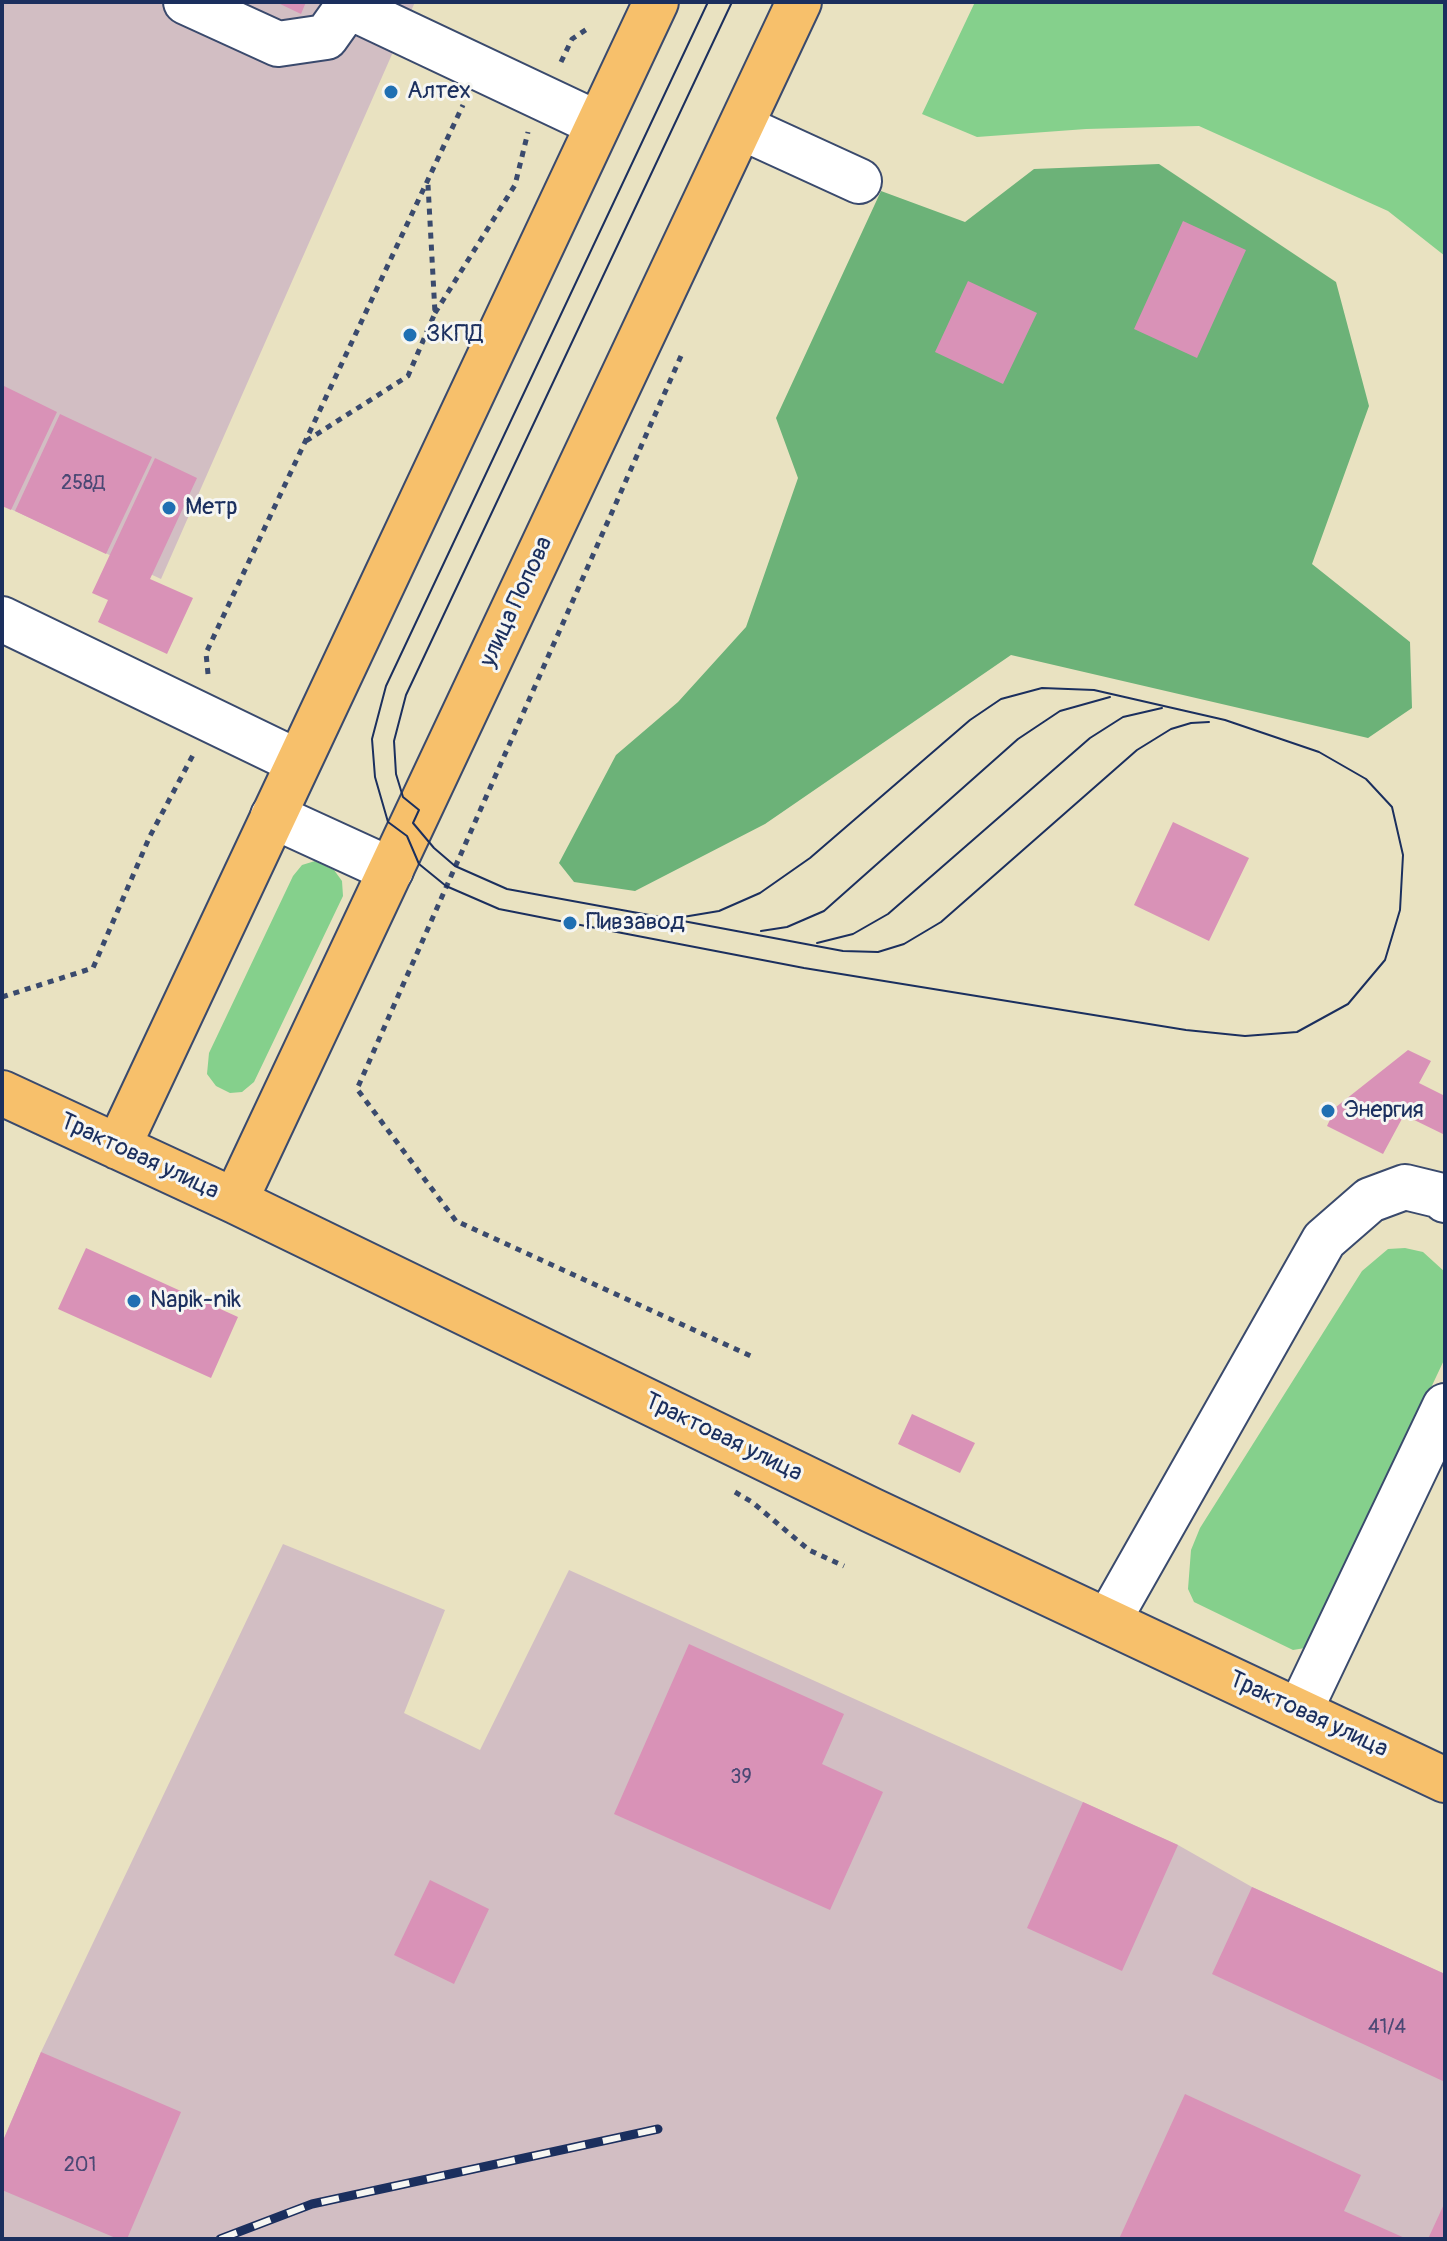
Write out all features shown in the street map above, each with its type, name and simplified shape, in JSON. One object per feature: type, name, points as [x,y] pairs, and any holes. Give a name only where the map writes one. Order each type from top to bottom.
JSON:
[{"type":"main road","points":[[118,1147],[656,2]]},
{"type":"main road","name":"улица Попова","points":[[235,1201],[799,2]]},
{"type":"main road","name":"Трактовая улица","points":[[2,1093],[235,1201],[843,1497],[1445,1780]]},
{"type":"street","points":[[186,2],[278,44],[326,37],[348,6],[598,124]]},
{"type":"street","points":[[741,127],[859,181]]},
{"type":"street","points":[[2,619],[298,762]]},
{"type":"street","points":[[273,816],[391,870]]},
{"type":"street","points":[[1108,1621],[1324,1240],[1370,1200],[1405,1187],[1442,1196],[1445,1200]]},
{"type":"street","points":[[1300,1710],[1445,1406]]},
{"type":"path","points":[[305,442],[408,376],[435,313],[515,185],[524,138],[572,39],[590,27]]},
{"type":"path","points":[[2,997],[93,968],[150,836],[211,720],[206,653],[480,68]]},
{"type":"path","points":[[428,182],[435,313]]},
{"type":"path","points":[[686,345],[357,1089],[456,1221],[751,1356]]},
{"type":"path","points":[[725,1487],[752,1502],[809,1550],[844,1566]]},
{"type":"shaded area","points":[[2,2],[415,2],[161,579],[2,505]]},
{"type":"shaded area","points":[[283,1544],[445,1610],[404,1713],[480,1750],[569,1570],[1178,1845],[1252,1887],[1445,1974],[1445,2239],[2,2239],[2,2143],[41,2052]]},
{"type":"green space","points":[[975,2],[1445,2],[1445,256],[1388,211],[1199,126],[1086,129],[977,137],[922,114]]},
{"type":"green space","points":[[1159,164],[1336,282],[1369,406],[1312,564],[1410,642],[1412,708],[1368,738],[1011,655],[765,824],[635,891],[574,882],[559,863],[616,755],[678,702],[746,627],[798,478],[776,418],[881,191],[965,222],[1034,169]]},
{"type":"green space","points":[[315,861],[334,870],[342,881],[343,896],[254,1082],[242,1092],[230,1093],[216,1086],[207,1074],[209,1053],[293,876],[302,865]]},
{"type":"green space","points":[[1405,1248],[1423,1252],[1445,1272],[1445,1358],[1312,1640],[1305,1648],[1293,1650],[1194,1602],[1188,1589],[1191,1550],[1200,1528],[1362,1271],[1388,1249]]},
{"type":"building","points":[[276,2],[306,2],[301,14]]},
{"type":"building","points":[[1183,221],[1246,250],[1197,358],[1134,329]]},
{"type":"building","points":[[968,281],[1037,313],[1003,384],[935,352]]},
{"type":"building","points":[[2,385],[57,412],[11,510],[2,506]]},
{"type":"building","points":[[60,414],[152,457],[106,554],[15,511]]},
{"type":"building","points":[[155,458],[197,478],[150,579],[193,598],[167,654],[98,622],[108,600],[92,593]]},
{"type":"building","points":[[1173,822],[1249,858],[1209,941],[1134,905]]},
{"type":"building","points":[[1408,1050],[1431,1061],[1419,1083],[1445,1096],[1445,1135],[1404,1115],[1383,1154],[1327,1126],[1336,1107]]},
{"type":"building","points":[[86,1248],[238,1317],[211,1378],[58,1309]]},
{"type":"building","points":[[912,1414],[975,1443],[960,1473],[898,1444]]},
{"type":"building","points":[[689,1644],[844,1714],[822,1764],[883,1792],[830,1910],[614,1814]]},
{"type":"building","points":[[1083,1802],[1178,1845],[1122,1971],[1027,1928]]},
{"type":"building","points":[[430,1880],[489,1909],[454,1984],[394,1955]]},
{"type":"building","points":[[1252,1887],[1445,1974],[1445,2082],[1212,1974]]},
{"type":"building","points":[[41,2052],[181,2112],[127,2239],[118,2239],[2,2190],[2,2143]]},
{"type":"building","points":[[1185,2094],[1361,2175],[1344,2211],[1407,2239],[1119,2239]]},
{"type":"building","points":[[1445,2202],[1445,2239],[1428,2239]]},
{"type":"tram line","points":[[708,2],[386,686],[372,739],[375,777],[388,822],[407,836],[419,864],[446,886],[499,909],[804,968],[1186,1030],[1245,1036],[1297,1032],[1348,1004],[1385,960],[1400,910],[1403,855],[1392,807],[1366,779],[1319,752],[1225,720],[1094,690],[1042,688],[1001,699],[970,720],[810,858],[760,893],[719,911],[671,919],[507,889],[455,866],[434,848],[413,823],[419,810],[403,797],[396,774],[394,741],[406,695],[732,2]]},
{"type":"tram line","points":[[761,931],[787,927],[824,911],[1018,739],[1060,711],[1110,697]]},
{"type":"tram line","points":[[817,943],[853,934],[888,914],[1090,738],[1123,717],[1162,708]]},
{"type":"tram line","points":[[683,921],[843,951],[878,952],[904,944],[941,922],[1137,750],[1171,729],[1209,722]]},
{"type":"railway","points":[[220,2239],[312,2204],[658,2129]]},
{"type":"place","name":"Алтех","points":[[391,92]]},
{"type":"place","name":"ЗКПД","points":[[410,335]]},
{"type":"place","name":"Метр","points":[[169,508]]},
{"type":"place","name":"Пивзавод","points":[[570,923]]},
{"type":"place","name":"Энергия","points":[[1328,1111]]},
{"type":"place","name":"Napik-nik","points":[[134,1301]]}]
